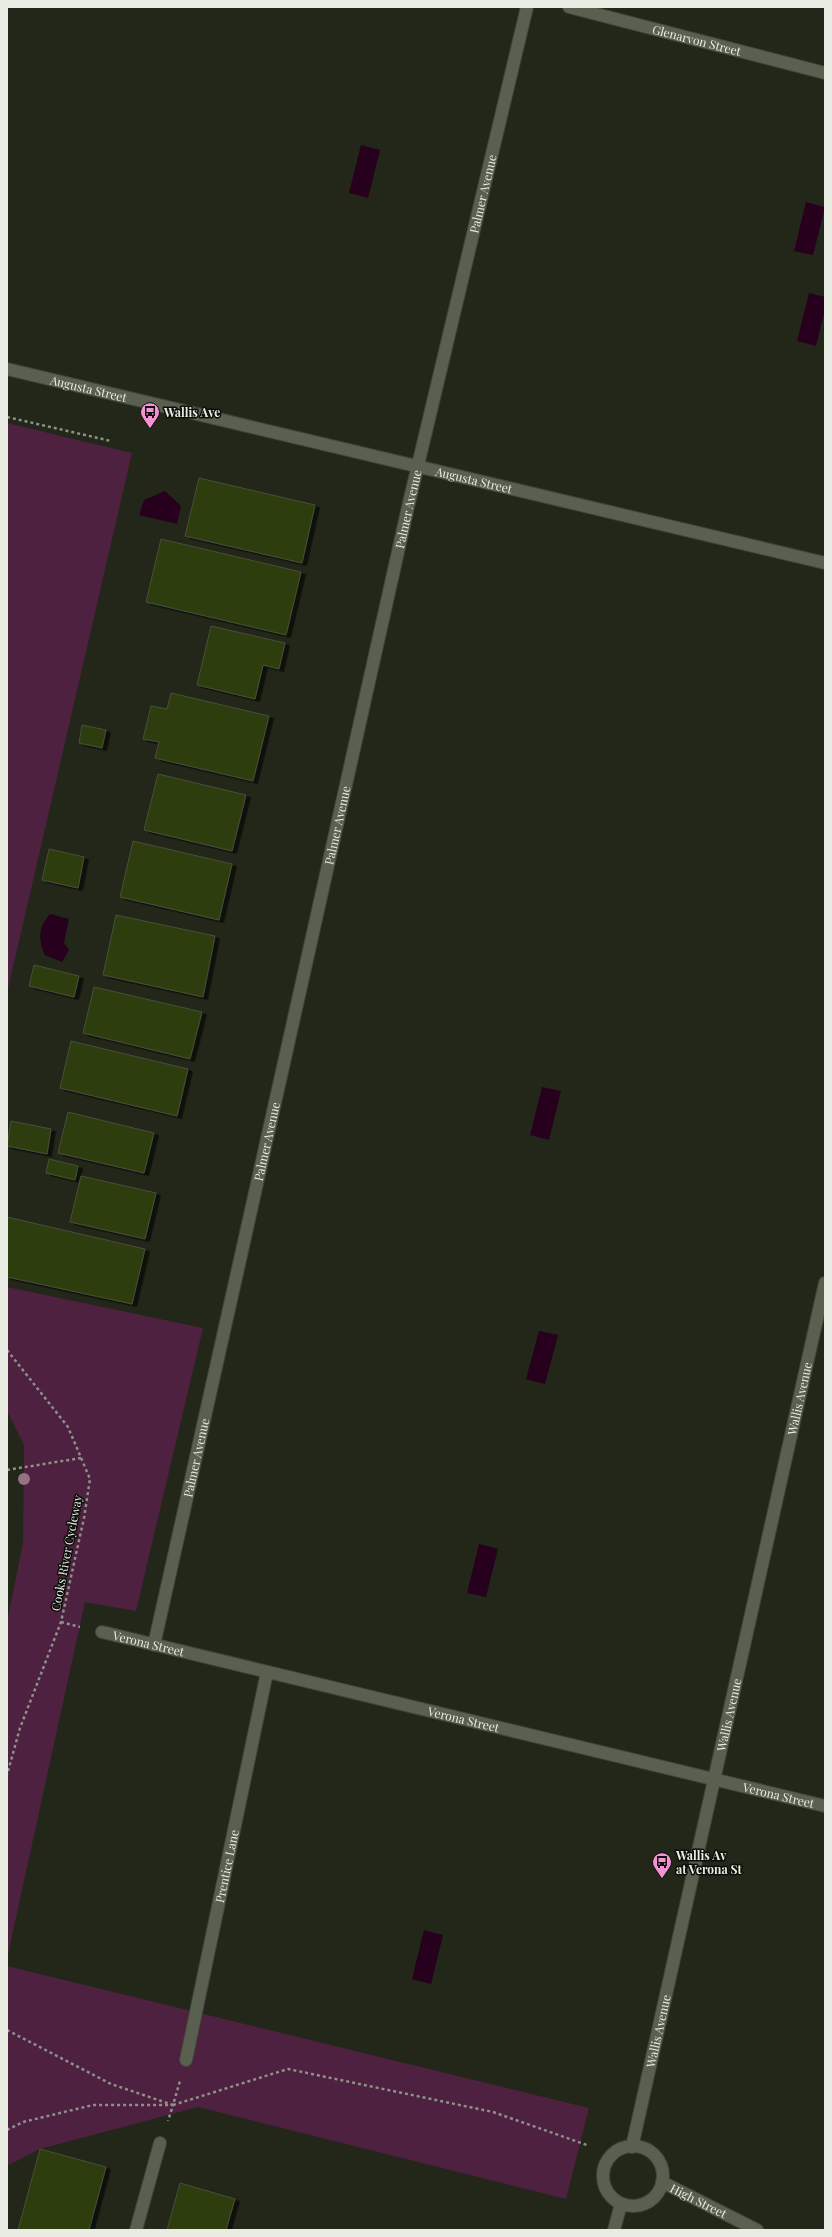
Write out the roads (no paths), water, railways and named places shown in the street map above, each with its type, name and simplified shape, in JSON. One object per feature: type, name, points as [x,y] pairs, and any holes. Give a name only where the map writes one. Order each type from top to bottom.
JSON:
[{"type":"street","name":"Palmer Avenue","points":[[154,1645],[418,466],[527,7]]},
{"type":"street","name":"Glenarvon Street","points":[[569,7],[825,72]]},
{"type":"street","name":"Augusta Street","points":[[7,369],[825,563]]},
{"type":"street","name":"Wallis Avenue","points":[[632,2147],[825,1284]]},
{"type":"street","name":"Verona Street","points":[[102,1632],[825,1806]]},
{"type":"street","name":"Prentice Lane","points":[[186,2060],[267,1672]]},
{"type":"street","points":[[136,2230],[160,2143]]},
{"type":"street","points":[[632,2147],[647,2150],[655,2156],[663,2173],[662,2182],[653,2199],[645,2204],[635,2206],[621,2204],[609,2194],[604,2185],[603,2175],[605,2165],[610,2156],[618,2150],[632,2147]]},
{"type":"street","name":"High Street","points":[[662,2182],[756,2230]]},
{"type":"street","points":[[614,2230],[621,2204]]},
{"type":"place","name":"Wallis Ave","points":[[150,429]]},
{"type":"place","name":"Wallis Av at Verona St","points":[[662,1879]]}]
